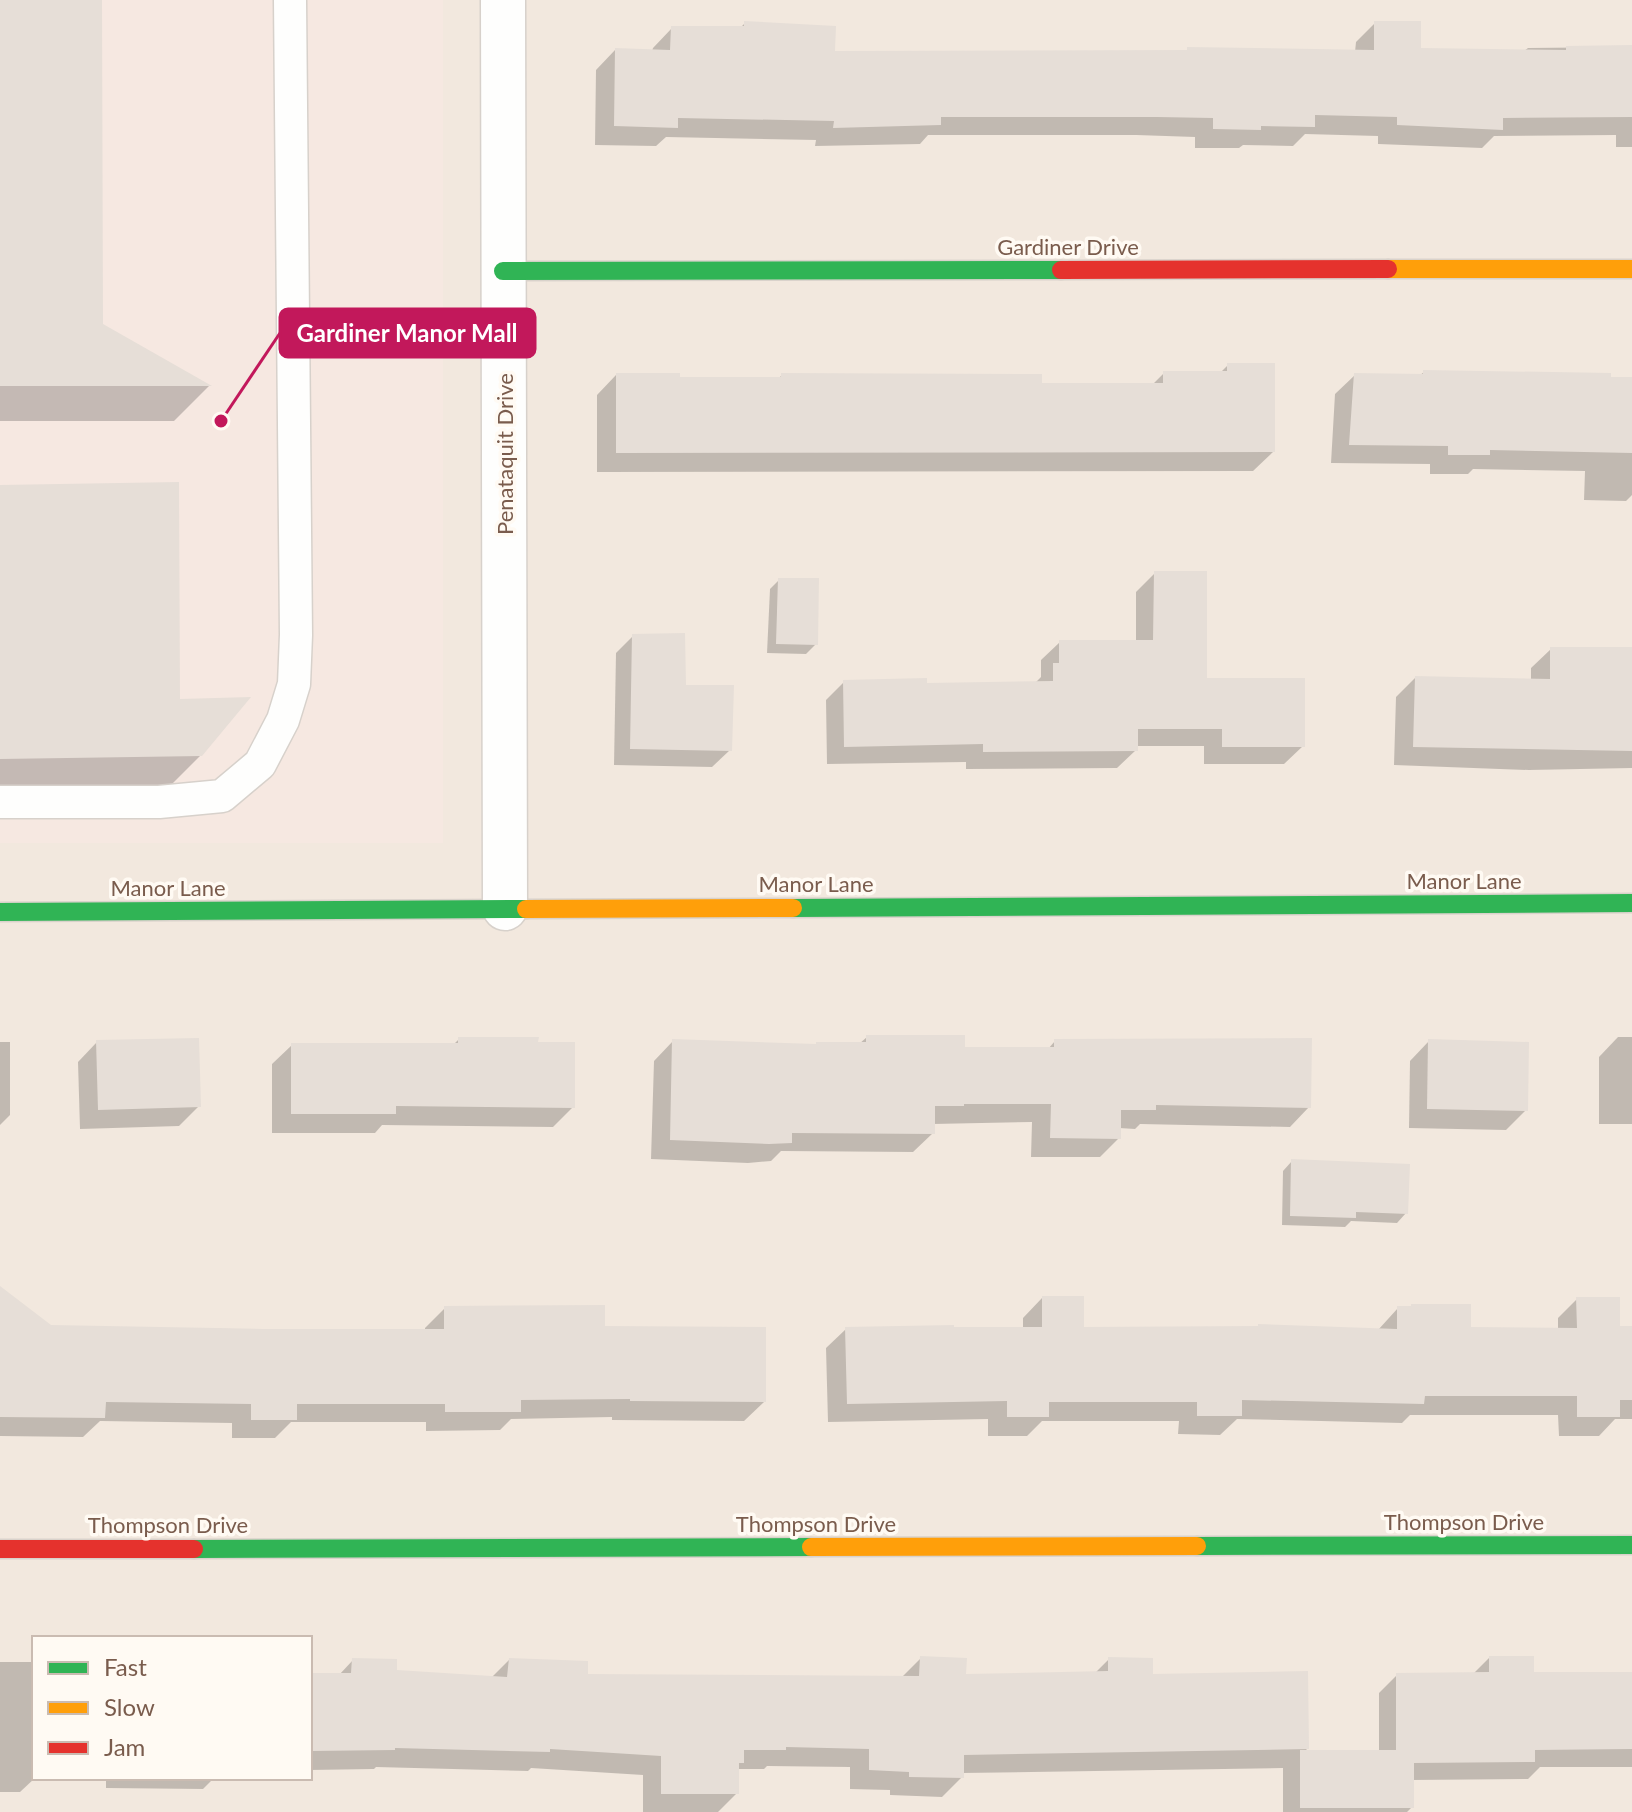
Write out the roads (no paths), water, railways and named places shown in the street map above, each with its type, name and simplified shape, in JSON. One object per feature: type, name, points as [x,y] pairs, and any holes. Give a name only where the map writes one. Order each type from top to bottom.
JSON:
[{"type":"street","name":"Penataquit Drive","points":[[503,0],[505,908]]},
{"type":"street","name":"Gardiner Drive","points":[[503,271],[1632,269]]},
{"type":"street","name":"Manor Lane","points":[[0,912],[1632,903]]},
{"type":"street","name":"Thompson Drive","points":[[0,1549],[1632,1545]]},
{"type":"lane","points":[[0,802],[159,802],[222,796],[260,764],[283,720],[294,684],[296,635],[290,0]]},
{"type":"place","name":"Gardiner Manor Mall","points":[[221,421]]}]
